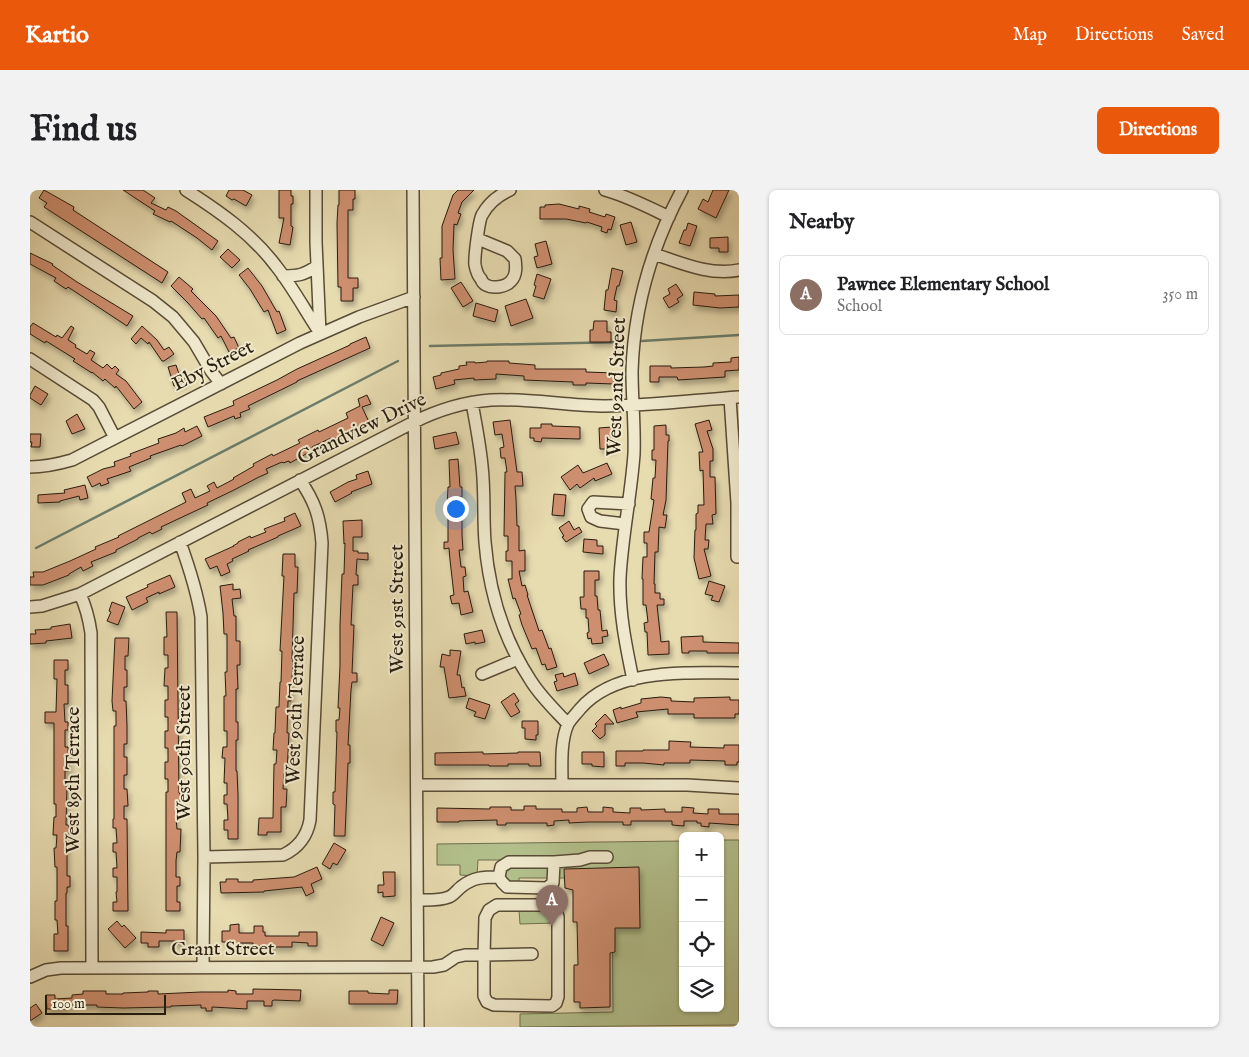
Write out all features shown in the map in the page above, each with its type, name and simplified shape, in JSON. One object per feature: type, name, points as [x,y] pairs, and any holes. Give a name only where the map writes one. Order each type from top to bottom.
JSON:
[{"type":"street","points":[[186,190],[198,194],[226,217],[248,236],[277,266],[320,333]]},
{"type":"street","points":[[316,190],[320,333]]},
{"type":"street","name":"West 91st Street","points":[[413,190],[418,1027]]},
{"type":"street","points":[[478,239],[506,251],[515,259],[516,269],[512,280],[506,285],[496,287],[486,285],[480,279],[475,268],[475,258],[480,218],[484,211],[499,197],[510,190]]},
{"type":"street","points":[[605,190],[636,201],[668,217]]},
{"type":"street","name":"West 92nd Street","points":[[633,680],[625,644],[620,578],[634,453],[632,369],[636,322],[645,281],[654,254],[668,217],[682,190]]},
{"type":"street","points":[[30,222],[153,301],[194,342],[211,372],[221,384]]},
{"type":"street","points":[[654,254],[692,267],[722,271],[739,270]]},
{"type":"street","points":[[283,276],[298,276],[317,266]]},
{"type":"street","name":"Eby Street","points":[[30,467],[56,465],[72,460],[320,333],[359,316],[414,297]]},
{"type":"street","points":[[30,359],[93,400],[115,438]]},
{"type":"street","points":[[734,398],[737,557]]},
{"type":"street","name":"Grandview Drive","points":[[30,607],[42,606],[80,594],[414,422],[450,407],[490,400],[588,406],[734,398]]},
{"type":"street","points":[[472,403],[482,466],[485,542],[495,600],[504,629],[531,682],[568,724]]},
{"type":"street","name":"West 90th Terrace","points":[[204,857],[282,855],[292,851],[300,844],[308,830],[322,543],[318,512],[300,480]]},
{"type":"street","points":[[625,524],[591,518],[588,510],[593,502],[628,504]]},
{"type":"street","name":"West 90th Street","points":[[180,542],[194,580],[202,617],[203,967]]},
{"type":"street","name":"West 89th Terrace","points":[[80,594],[90,623],[91,633],[92,968]]},
{"type":"street","points":[[482,674],[518,659]]},
{"type":"street","points":[[562,785],[563,744],[568,724],[583,706],[605,690],[650,676],[683,673],[739,673]]},
{"type":"street","points":[[416,786],[687,785],[739,788]]},
{"type":"street","points":[[554,862],[553,883],[548,888],[507,887],[499,877],[501,867],[509,862],[554,862],[580,860],[590,857],[607,857]]},
{"type":"street","points":[[417,900],[442,899],[450,896],[473,879],[499,877]]},
{"type":"street","points":[[496,905],[547,905],[556,910],[558,917],[558,997],[556,1003],[552,1006],[494,1005],[487,1002],[484,996],[484,955],[485,918],[488,910],[496,905]]},
{"type":"street","name":"Grant Street","points":[[30,977],[46,970],[61,968],[433,967],[444,965],[456,957],[465,955],[532,954]]},
{"type":"green space","points":[[724,840],[739,840],[739,1025],[520,1027],[520,1014],[613,1012],[612,878],[519,878],[519,884],[506,885],[504,879],[504,860],[478,860],[477,876],[460,875],[460,865],[437,865],[437,844],[679,841],[679,1012],[724,1012]]},
{"type":"green space","points":[[546,909],[546,911],[555,911],[555,923],[520,924],[519,910]]},
{"type":"building","points":[[44,190],[74,207],[73,210],[168,272],[162,283],[44,207],[47,203],[39,198]]},
{"type":"building","points":[[123,190],[143,190],[155,198],[151,203],[166,210],[168,207],[176,211],[218,241],[212,250],[171,221],[153,214],[155,211]]},
{"type":"building","points":[[229,190],[243,190],[252,195],[246,206],[226,196]]},
{"type":"building","points":[[279,190],[291,190],[291,196],[293,196],[291,226],[293,227],[290,245],[279,243],[284,218],[279,218]]},
{"type":"building","points":[[339,190],[355,190],[353,210],[348,210],[348,278],[358,278],[358,288],[353,288],[353,301],[341,301],[341,287],[338,287],[337,223]]},
{"type":"building","points":[[458,190],[474,190],[462,202],[458,213],[461,214],[457,225],[454,224],[455,279],[441,280],[442,226],[453,195]]},
{"type":"building","points":[[713,190],[729,190],[716,218],[698,209],[703,199],[708,202]]},
{"type":"building","points":[[559,204],[579,209],[579,206],[590,209],[589,212],[605,217],[606,214],[615,217],[611,230],[608,229],[607,233],[601,231],[602,227],[587,222],[566,219],[540,219],[540,207]]},
{"type":"building","points":[[631,222],[637,242],[626,245],[620,225]]},
{"type":"building","points":[[688,223],[697,226],[690,246],[679,243]]},
{"type":"building","points":[[728,237],[728,252],[719,252],[719,248],[710,248],[710,238]]},
{"type":"building","points":[[546,241],[552,264],[537,268],[534,257],[538,256],[535,244]]},
{"type":"building","points":[[228,249],[240,260],[232,268],[220,257]]},
{"type":"building","points":[[30,253],[53,264],[77,282],[133,316],[127,326],[68,287],[66,289],[54,281],[56,278],[30,264]]},
{"type":"building","points":[[248,268],[262,286],[277,312],[279,311],[286,330],[277,334],[268,310],[264,312],[239,275]]},
{"type":"building","points":[[612,268],[623,271],[614,300],[617,301],[616,312],[604,310],[606,290],[608,290]]},
{"type":"building","points":[[537,274],[551,279],[544,299],[533,296]]},
{"type":"building","points":[[179,277],[193,289],[191,291],[216,316],[231,338],[234,337],[239,348],[229,352],[221,336],[218,338],[204,318],[202,319],[171,286]]},
{"type":"building","points":[[461,282],[473,301],[463,307],[451,288]]},
{"type":"building","points":[[676,284],[683,295],[677,299],[679,302],[669,308],[663,298],[670,294],[668,289]]},
{"type":"building","points":[[694,292],[715,294],[715,296],[739,295],[739,307],[720,308],[693,305]]},
{"type":"building","points":[[526,299],[533,318],[511,326],[505,306]]},
{"type":"building","points":[[476,303],[498,310],[495,322],[473,316]]},
{"type":"building","points":[[594,321],[607,321],[607,332],[611,332],[611,342],[590,342],[590,330],[593,330]]},
{"type":"building","points":[[33,323],[56,337],[57,335],[62,338],[71,326],[74,328],[68,340],[87,354],[90,350],[95,353],[91,360],[103,368],[107,364],[112,369],[115,366],[119,370],[116,374],[126,381],[142,402],[134,409],[116,386],[115,388],[105,379],[103,381],[73,361],[75,359],[46,341],[45,343],[30,334],[30,327]]},
{"type":"building","points":[[142,326],[157,340],[164,350],[169,347],[174,354],[162,361],[149,342],[148,344],[141,338],[136,344],[131,339]]},
{"type":"building","points":[[366,337],[370,348],[297,381],[248,406],[250,409],[240,413],[241,417],[235,419],[234,416],[208,427],[204,417],[234,405],[233,401]]},
{"type":"building","points":[[739,357],[739,370],[725,371],[725,377],[678,380],[677,377],[659,377],[659,382],[650,382],[650,366],[671,366],[671,368],[704,367],[713,366],[713,363],[731,362],[731,358]]},
{"type":"building","points":[[509,361],[509,363],[535,365],[535,369],[586,369],[586,372],[614,373],[614,384],[586,383],[586,385],[573,385],[573,382],[524,380],[524,376],[496,374],[496,379],[474,380],[474,378],[454,380],[455,384],[436,389],[433,377],[459,369],[459,366],[467,365],[466,362]]},
{"type":"building","points":[[176,365],[179,374],[183,373],[186,382],[174,386],[168,367]]},
{"type":"building","points":[[35,386],[48,394],[41,405],[30,398]]},
{"type":"building","points":[[367,395],[371,404],[362,407],[369,422],[332,440],[331,438],[312,447],[313,450],[290,463],[289,461],[282,462],[266,469],[268,473],[207,503],[208,505],[161,527],[162,529],[152,534],[150,532],[116,550],[116,552],[91,562],[93,566],[83,571],[81,567],[69,575],[43,585],[30,585],[30,577],[34,577],[33,572],[43,572],[70,561],[186,502],[182,493],[191,489],[195,498],[210,491],[207,486],[214,482],[217,488],[254,466],[253,464],[300,443],[298,440],[318,430],[319,432],[348,418],[346,413],[360,406],[358,399]]},
{"type":"building","points":[[77,414],[85,429],[72,434],[66,421]]},
{"type":"building","points":[[510,420],[517,472],[522,472],[523,486],[515,486],[517,526],[519,526],[519,551],[525,550],[525,571],[519,571],[522,586],[525,585],[539,631],[542,630],[549,649],[551,648],[557,667],[547,670],[545,664],[542,665],[536,648],[532,649],[522,625],[519,615],[521,614],[515,598],[513,599],[508,579],[512,579],[512,561],[506,561],[508,536],[504,536],[505,472],[507,472],[505,458],[501,458],[500,448],[504,447],[502,434],[495,435],[493,422]]},
{"type":"building","points":[[709,420],[712,430],[707,431],[713,449],[713,461],[710,461],[710,477],[715,477],[716,514],[712,515],[713,524],[706,524],[705,540],[709,540],[708,549],[704,549],[711,576],[699,579],[694,558],[696,514],[698,513],[698,505],[704,505],[703,470],[700,471],[699,452],[703,452],[695,424]]},
{"type":"building","points":[[541,424],[580,427],[580,439],[542,438],[541,442],[534,441],[534,438],[530,438],[530,428],[541,428]]},
{"type":"building","points":[[666,425],[666,435],[669,435],[669,441],[666,500],[663,515],[667,515],[665,528],[659,527],[658,552],[655,552],[654,584],[655,593],[660,593],[660,599],[664,599],[664,605],[657,605],[661,642],[669,641],[669,654],[648,655],[647,632],[645,632],[644,623],[648,622],[646,605],[643,605],[642,579],[643,557],[647,557],[647,543],[644,543],[644,532],[649,532],[654,500],[651,499],[656,460],[652,460],[654,426]]},
{"type":"building","points":[[197,426],[202,436],[182,446],[150,456],[151,458],[129,467],[131,471],[107,479],[109,483],[101,486],[100,483],[92,487],[87,477],[103,469],[115,466],[114,462],[131,456],[130,454],[159,443],[158,439],[184,428],[185,432]]},
{"type":"building","points":[[612,427],[613,449],[600,449],[599,428]]},
{"type":"building","points":[[456,432],[459,444],[435,449],[433,437]]},
{"type":"building","points":[[30,434],[41,434],[40,447],[31,447]]},
{"type":"building","points":[[458,459],[460,487],[462,487],[462,497],[459,497],[459,513],[462,513],[463,550],[459,550],[461,567],[465,567],[466,576],[463,577],[464,592],[468,591],[473,612],[461,615],[459,603],[452,604],[450,596],[454,595],[449,548],[444,549],[444,542],[448,542],[449,460]]},
{"type":"building","points":[[607,463],[612,474],[595,481],[594,478],[580,488],[577,484],[570,490],[561,477],[578,465],[583,473]]},
{"type":"building","points":[[368,471],[372,484],[351,492],[335,502],[330,492],[357,479],[356,475]]},
{"type":"building","points":[[85,485],[88,498],[80,500],[79,496],[60,502],[38,503],[38,495],[65,493],[64,490]]},
{"type":"building","points":[[554,494],[566,495],[564,516],[552,515]]},
{"type":"building","points":[[295,513],[301,526],[232,559],[233,561],[227,564],[230,572],[221,576],[217,566],[210,569],[205,559],[234,546],[250,536],[251,538],[266,532],[264,529],[285,521],[284,518]]},
{"type":"building","points":[[362,520],[362,537],[353,537],[353,551],[368,553],[368,560],[357,559],[356,575],[358,575],[358,585],[353,585],[351,625],[354,625],[352,673],[357,673],[357,682],[352,682],[351,690],[348,745],[350,745],[350,763],[348,763],[345,836],[334,836],[335,805],[333,804],[333,792],[335,792],[336,720],[339,720],[340,708],[338,708],[340,625],[345,543],[343,521]]},
{"type":"building","points":[[569,521],[574,530],[579,527],[582,532],[566,542],[559,528]]},
{"type":"building","points":[[584,539],[597,540],[597,546],[603,546],[603,554],[583,552]]},
{"type":"building","points":[[283,554],[295,554],[295,567],[298,567],[297,593],[294,593],[291,701],[288,701],[287,773],[284,773],[283,789],[287,789],[286,807],[281,807],[281,832],[267,832],[267,835],[258,835],[259,818],[273,818],[274,764],[276,764],[277,750],[273,750],[274,733],[276,707],[279,707],[281,682]]},
{"type":"building","points":[[584,571],[599,571],[599,580],[595,580],[595,596],[597,596],[598,610],[600,610],[602,631],[607,630],[608,636],[602,637],[603,643],[592,644],[591,638],[588,639],[588,618],[586,618],[586,609],[581,609],[580,597],[584,597]]},
{"type":"building","points":[[170,575],[175,587],[146,598],[148,602],[132,610],[126,597]]},
{"type":"building","points":[[709,581],[725,586],[719,602],[711,600],[713,596],[705,594]]},
{"type":"building","points":[[233,584],[233,590],[240,589],[241,598],[232,599],[234,616],[236,616],[236,641],[240,641],[240,665],[237,665],[238,689],[236,689],[236,722],[238,722],[236,771],[238,839],[228,839],[228,830],[224,830],[224,820],[228,820],[227,804],[224,804],[224,795],[227,795],[227,783],[224,783],[225,758],[222,758],[223,747],[227,747],[227,731],[224,731],[224,696],[226,696],[227,634],[224,634],[220,586]]},
{"type":"building","points":[[112,602],[125,607],[118,625],[107,621],[111,612],[109,611]]},
{"type":"building","points":[[166,612],[177,612],[180,802],[176,802],[176,818],[177,829],[181,829],[180,852],[177,852],[176,861],[176,877],[180,877],[180,886],[177,886],[177,902],[180,902],[180,911],[166,911],[166,792],[168,792],[168,779],[165,779],[165,762],[168,762],[168,748],[165,748],[165,731],[168,731],[168,717],[165,717],[165,700],[168,700],[168,686],[164,686],[165,668],[168,668],[168,655],[164,655],[164,637],[167,637]]},
{"type":"building","points":[[70,624],[72,638],[30,644],[30,634],[36,634],[35,630],[51,629],[51,627]]},
{"type":"building","points":[[482,630],[485,642],[466,644],[464,634]]},
{"type":"building","points":[[703,636],[703,642],[739,643],[739,653],[689,651],[689,653],[682,653],[681,637]]},
{"type":"building","points":[[115,638],[129,638],[128,656],[125,656],[127,687],[124,687],[127,744],[124,744],[124,757],[127,757],[127,775],[124,775],[124,789],[127,789],[128,806],[124,806],[124,819],[127,819],[128,911],[113,911],[113,902],[117,902],[117,877],[113,877],[113,868],[117,868],[116,852],[113,852],[113,843],[117,843],[116,828],[113,828],[114,726],[116,726],[116,711],[113,711],[112,701]]},
{"type":"building","points":[[450,650],[461,651],[457,675],[460,675],[462,688],[464,687],[466,696],[449,698],[444,667],[440,667],[442,654],[450,656]]},
{"type":"building","points":[[604,654],[609,665],[589,674],[584,663]]},
{"type":"building","points":[[54,660],[68,660],[68,670],[65,670],[65,685],[68,685],[68,704],[64,704],[65,722],[68,722],[68,730],[65,730],[65,747],[68,747],[69,771],[65,771],[65,786],[67,786],[66,825],[69,825],[67,876],[70,876],[70,887],[67,887],[66,893],[68,951],[54,951],[54,934],[58,934],[57,920],[55,920],[57,867],[55,867],[54,848],[56,848],[57,835],[53,835],[54,817],[56,817],[56,804],[54,804],[54,723],[45,723],[45,712],[56,712],[57,679],[54,679]]},
{"type":"building","points":[[563,673],[564,677],[575,673],[578,685],[557,691],[554,682],[557,681],[555,675]]},
{"type":"building","points":[[514,693],[519,701],[515,704],[520,712],[511,717],[501,702]]},
{"type":"building","points":[[730,697],[730,700],[739,700],[739,714],[735,714],[735,718],[694,718],[694,714],[668,714],[668,709],[636,712],[638,717],[617,723],[613,710],[641,703],[641,699],[671,698],[671,701],[694,702],[694,698]]},
{"type":"building","points":[[469,698],[490,705],[485,719],[474,716],[476,712],[466,708]]},
{"type":"building","points":[[605,714],[614,724],[605,724],[605,735],[600,739],[592,731],[597,726],[595,724]]},
{"type":"building","points":[[522,721],[538,721],[536,740],[525,739],[525,728],[522,728]]},
{"type":"building","points":[[669,741],[691,742],[690,747],[724,748],[724,745],[739,745],[739,762],[737,762],[737,765],[725,765],[725,761],[690,760],[690,763],[664,763],[664,765],[625,763],[625,766],[616,766],[616,751],[669,750]]},
{"type":"building","points":[[483,752],[483,754],[540,752],[541,766],[529,766],[529,764],[508,764],[508,766],[435,765],[435,753]]},
{"type":"building","points":[[582,752],[604,752],[604,767],[582,764]]},
{"type":"building","points":[[524,806],[536,806],[536,809],[562,809],[562,812],[577,812],[577,808],[587,807],[588,812],[603,812],[603,807],[613,808],[613,812],[630,813],[630,808],[641,808],[641,810],[665,809],[665,812],[682,812],[682,807],[694,808],[693,813],[708,814],[708,809],[719,809],[719,814],[739,814],[739,825],[709,823],[709,827],[701,826],[701,823],[697,823],[697,821],[684,821],[684,826],[672,825],[672,821],[631,821],[631,825],[623,825],[623,822],[569,823],[569,820],[554,821],[554,825],[547,826],[547,823],[506,823],[506,825],[497,825],[497,820],[437,822],[437,808],[490,809],[490,807],[511,807],[511,810],[524,810]]},
{"type":"building","points":[[334,843],[346,850],[337,865],[333,863],[330,869],[322,864]]},
{"type":"building","points":[[317,867],[322,879],[311,884],[314,892],[306,896],[302,887],[264,892],[221,893],[220,882],[226,882],[226,879],[238,879],[238,882],[253,882],[253,880],[294,877]]},
{"type":"building","points":[[639,867],[640,928],[615,928],[615,952],[610,953],[610,1007],[580,1008],[580,1002],[574,1002],[574,965],[578,965],[577,922],[573,922],[573,890],[565,888],[564,869]]},
{"type":"building","points":[[383,872],[395,872],[395,896],[383,897],[383,892],[378,893],[378,885],[384,885]]},
{"type":"building","points":[[381,917],[394,923],[383,946],[371,940]]},
{"type":"building","points":[[117,921],[122,927],[124,925],[136,938],[125,948],[108,929]]},
{"type":"building","points":[[239,924],[239,933],[254,933],[254,926],[263,926],[265,936],[299,936],[299,932],[317,932],[317,946],[308,946],[308,943],[292,942],[292,947],[273,947],[253,946],[253,943],[228,945],[228,942],[222,942],[222,931],[230,931],[230,925]]},
{"type":"building","points":[[166,930],[184,930],[184,944],[175,944],[175,941],[159,941],[159,947],[148,947],[148,943],[141,943],[141,932],[166,933]]},
{"type":"building","points":[[253,989],[301,990],[300,1001],[274,1000],[272,1001],[272,1006],[264,1006],[264,1001],[247,1001],[247,1009],[212,1007],[212,1011],[206,1011],[206,1008],[201,1008],[201,1005],[123,1008],[97,1007],[97,1005],[66,1005],[66,1009],[47,1009],[46,995],[55,995],[55,999],[72,998],[72,995],[83,994],[83,991],[106,991],[106,994],[123,994],[158,991],[158,994],[228,992],[228,990],[236,991],[236,994],[253,994]]},
{"type":"building","points":[[389,990],[398,990],[397,1004],[349,1004],[349,991],[389,994]]},
{"type":"building","points":[[36,1004],[42,1013],[30,1021],[30,1008]]},
{"type":"waterway","points":[[642,341],[739,335]]},
{"type":"waterway","points":[[430,346],[623,342]]},
{"type":"waterway","points":[[36,548],[398,361]]},
{"type":"place","name":"Pawnee Elementary School","points":[[552,926]]}]
